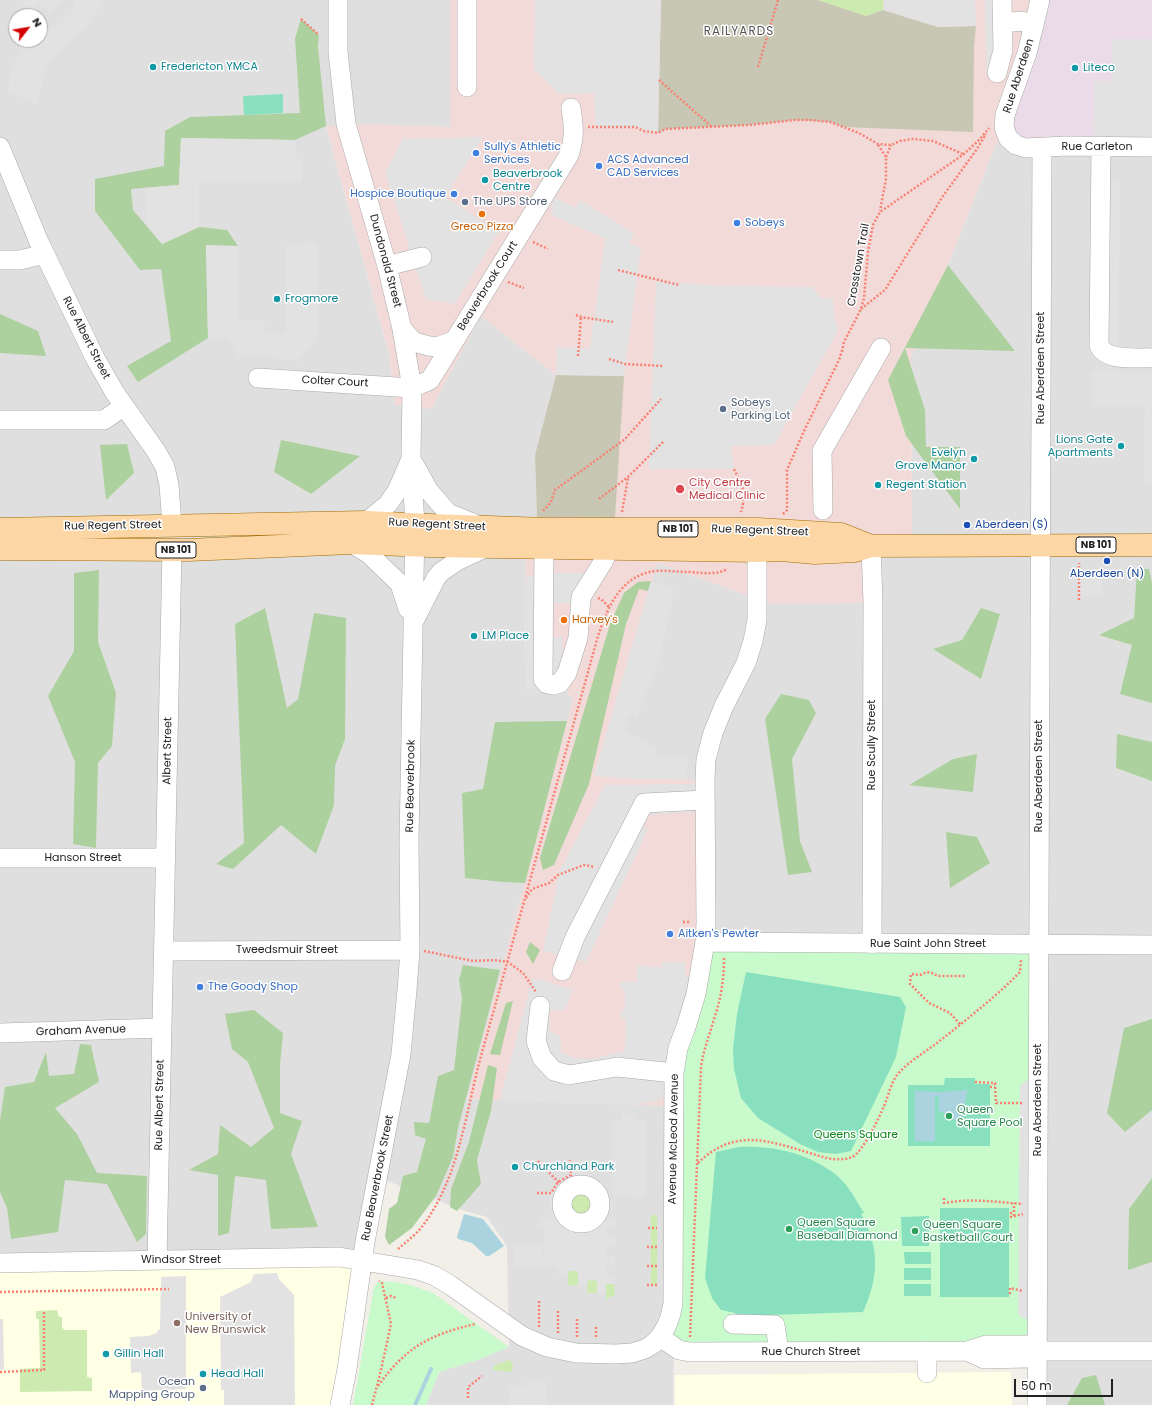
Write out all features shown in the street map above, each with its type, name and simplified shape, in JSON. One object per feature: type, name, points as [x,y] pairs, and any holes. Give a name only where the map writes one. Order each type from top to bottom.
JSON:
[{"type":"main road","name":"Rue Regent Street","points":[[0,529],[366,522],[415,535]]},
{"type":"main road","name":"Rue Regent Street","points":[[485,537],[547,529],[758,529],[841,534],[871,546]]},
{"type":"main road","name":"Rue Regent Street","points":[[0,549],[172,550],[351,543],[415,535],[485,537],[544,547],[757,551],[781,550],[815,553],[855,551],[871,546],[1152,545]]},
{"type":"street","name":"Dundonald Street","points":[[338,0],[338,52],[346,124],[402,329],[412,388],[411,458],[415,535]]},
{"type":"street","points":[[467,0],[467,87]]},
{"type":"street","points":[[997,73],[1003,50],[1002,0]]},
{"type":"street","name":"Rue Aberdeen","points":[[1040,0],[1027,53],[1005,115],[1004,127],[1008,138],[1016,145],[1026,148],[1042,148]]},
{"type":"street","points":[[1003,22],[1022,21],[1034,26]]},
{"type":"street","name":"Beaverbrook Court","points":[[412,388],[430,380],[569,155],[574,141],[571,108]]},
{"type":"street","name":"Rue Carleton","points":[[1042,148],[1066,146],[1152,147]]},
{"type":"street","points":[[1101,146],[1099,345],[1100,349],[1107,354],[1119,357],[1152,358]]},
{"type":"street","name":"Rue Albert Street","points":[[0,147],[39,242],[95,358],[124,406],[156,451],[165,467],[170,485],[172,525]]},
{"type":"street","name":"Rue Aberdeen Street","points":[[1037,1405],[1030,1351],[1038,1205],[1042,148]]},
{"type":"street","points":[[0,260],[20,260],[45,254]]},
{"type":"street","points":[[386,266],[422,257]]},
{"type":"street","points":[[402,329],[414,342],[429,346],[437,347],[453,341]]},
{"type":"street","points":[[823,510],[822,452],[881,348]]},
{"type":"street","name":"Colter Court","points":[[258,378],[412,388]]},
{"type":"street","points":[[0,420],[104,420],[124,406]]},
{"type":"street","points":[[366,522],[388,504],[397,491],[411,458]]},
{"type":"street","points":[[411,458],[429,491],[448,513],[485,537],[457,561],[441,572],[436,578],[413,622]]},
{"type":"street","name":"Avenue McLeod Avenue","points":[[362,1261],[418,1270],[435,1276],[522,1336],[547,1347],[576,1353],[632,1353],[645,1349],[660,1337],[670,1317],[673,1304],[674,1073],[678,1048],[696,994],[706,923],[706,758],[713,733],[724,706],[746,663],[757,620],[758,529]]},
{"type":"street","name":"Rue Beaverbrook","points":[[410,950],[410,840],[415,535]]},
{"type":"street","points":[[351,543],[369,554],[400,584],[413,622]]},
{"type":"street","name":"Rue Scully Street","points":[[871,546],[873,603],[872,944]]},
{"type":"street","points":[[544,547],[543,679],[548,684],[553,685],[560,683],[567,673],[578,638],[581,597],[603,562],[608,548]]},
{"type":"street","name":"Albert Street","points":[[164,951],[172,550]]},
{"type":"street","points":[[562,971],[575,937],[644,803],[705,800]]},
{"type":"street","name":"Hanson Street","points":[[0,858],[166,858]]},
{"type":"street","name":"Rue Saint John Street","points":[[704,942],[1152,945]]},
{"type":"street","name":"Tweedsmuir Street","points":[[164,951],[410,950]]},
{"type":"street","name":"Rue Beaverbrook Street","points":[[340,1405],[347,1369],[362,1261],[400,1054],[410,950]]},
{"type":"street","name":"Rue Albert Street","points":[[157,1260],[164,951]]},
{"type":"street","points":[[540,1006],[536,1041],[542,1058],[554,1071],[569,1075],[616,1067],[674,1073]]},
{"type":"street","name":"Graham Avenue","points":[[0,1033],[162,1028]]},
{"type":"street","name":"Windsor Street","points":[[0,1263],[340,1257],[362,1261]]},
{"type":"street","points":[[733,1324],[778,1320],[779,1352]]},
{"type":"street","name":"Rue Church Street","points":[[660,1337],[679,1350],[690,1352],[967,1351],[986,1345],[1030,1351]]},
{"type":"street","points":[[927,1351],[927,1373]]},
{"type":"street","points":[[1030,1351],[1152,1352]]},
{"type":"path","points":[[758,67],[778,0]]},
{"type":"path","points":[[301,20],[319,35]]},
{"type":"path","points":[[659,80],[712,127]]},
{"type":"path","points":[[574,128],[635,127],[644,131],[658,133],[666,129],[712,127],[795,120],[830,122],[859,133],[878,144],[891,146]]},
{"type":"path","name":"Crosstown Trail","points":[[781,516],[787,510],[787,470],[839,360],[844,342],[861,309],[864,298],[868,252],[873,225],[880,212],[964,154],[980,139],[990,126],[977,150],[943,196],[886,290],[861,309]]},
{"type":"path","points":[[880,212],[886,179],[886,157],[891,146],[900,141],[913,139],[933,141],[964,154]]},
{"type":"path","points":[[878,144],[886,157]]},
{"type":"path","points":[[618,270],[679,285]]},
{"type":"path","points":[[576,315],[613,322]]},
{"type":"path","points":[[578,356],[581,317]]},
{"type":"path","points":[[609,359],[626,364],[663,366]]},
{"type":"path","points":[[542,512],[551,502],[555,490],[625,439],[661,399]]},
{"type":"path","points":[[599,499],[628,477],[664,441]]},
{"type":"path","points":[[734,469],[743,488],[744,498],[740,515]]},
{"type":"path","points":[[622,518],[628,477]]},
{"type":"path","points":[[1079,562],[1079,600]]},
{"type":"path","points":[[398,1249],[412,1238],[424,1224],[444,1190],[461,1140],[478,1067],[598,636],[609,608],[619,593],[638,575],[657,571],[718,573],[730,568]]},
{"type":"path","points":[[525,900],[532,889],[548,883],[558,875],[584,865],[610,869]]},
{"type":"path","points":[[683,922],[689,922],[688,928]]},
{"type":"path","points":[[410,950],[431,951],[473,961],[494,960],[508,962],[523,973],[527,978],[535,989],[540,1006]]},
{"type":"path","points":[[690,1352],[703,1050],[720,998],[724,976],[725,954]]},
{"type":"path","points":[[698,1164],[718,1147],[731,1142],[744,1140],[759,1140],[778,1144],[829,1159],[843,1159],[853,1156],[864,1144],[884,1107],[895,1079],[904,1067],[936,1044],[999,992],[1020,972],[1021,958]]},
{"type":"path","points":[[960,1024],[950,1013],[929,1003],[910,984],[912,974],[920,975],[927,972],[938,976],[965,976]]},
{"type":"path","points":[[975,1082],[996,1083],[996,1103],[1038,1104]]},
{"type":"path","points":[[990,1087],[996,1087]]},
{"type":"path","points":[[537,1193],[551,1193],[562,1186],[570,1175],[570,1160]]},
{"type":"path","points":[[538,1161],[562,1186]]},
{"type":"path","points":[[944,1198],[944,1203],[962,1200],[983,1200],[1038,1205]]},
{"type":"path","points":[[1014,1203],[1014,1216]]},
{"type":"path","points":[[648,1228],[656,1228]]},
{"type":"path","points":[[647,1247],[657,1247]]},
{"type":"path","points":[[647,1266],[657,1266]]},
{"type":"path","points":[[372,1405],[391,1324],[386,1298],[382,1283],[380,1281]]},
{"type":"path","points":[[647,1285],[657,1285]]},
{"type":"path","points":[[0,1292],[169,1289]]},
{"type":"path","points":[[386,1298],[391,1296],[396,1298]]},
{"type":"path","points":[[538,1301],[539,1327]]},
{"type":"path","points":[[558,1310],[558,1333]]},
{"type":"path","points":[[0,1372],[44,1370],[44,1312]]},
{"type":"path","points":[[577,1318],[577,1337]]},
{"type":"path","points":[[377,1387],[398,1360],[425,1340],[449,1330],[475,1324]]},
{"type":"path","points":[[596,1326],[596,1337]]},
{"type":"path","points":[[468,1398],[468,1387],[482,1376]]},
{"type":"shaded area","points":[[0,0],[450,0],[450,127],[360,124],[326,127],[389,353],[395,405],[431,408],[481,316],[556,375],[535,455],[537,517],[526,518],[525,688],[566,690],[573,700],[468,1099],[673,1106],[673,1405],[426,1405],[439,1372],[477,1360],[509,1347],[507,1246],[487,1217],[462,1210],[377,1177],[362,1261],[0,1263]]},
{"type":"shaded area","points":[[20,0],[62,0],[50,13],[48,8],[44,8],[39,3],[35,8],[28,8]]},
{"type":"shaded area","points":[[73,0],[104,0],[91,23],[58,52],[51,61],[44,73],[37,105],[19,95],[8,94],[10,75],[18,54],[22,48],[48,48],[48,32],[68,17],[74,8]]},
{"type":"shaded area","points":[[450,0],[1152,0],[1008,138],[996,144],[911,357],[912,546],[871,546],[873,603],[772,604],[657,563],[594,776],[643,779],[705,780],[706,923],[673,1106],[467,1099],[573,700],[566,690],[525,689],[526,517],[537,517],[535,455],[556,375],[481,316],[431,409],[395,405],[389,353],[326,126],[360,124],[450,127]]},
{"type":"shaded area","points":[[535,0],[661,0],[658,133],[644,131],[635,127],[596,127],[594,93],[559,94],[534,69]]},
{"type":"shaded area","points":[[661,0],[818,0],[866,16],[883,10],[938,27],[976,26],[974,46],[973,132],[844,127],[830,122],[795,120],[749,125],[666,129],[658,133]]},
{"type":"shaded area","points":[[884,0],[975,0],[976,26],[938,27],[883,10]]},
{"type":"shaded area","points":[[985,0],[1002,0],[997,73],[986,70]]},
{"type":"shaded area","points":[[1040,0],[1152,0],[1152,147],[1016,145],[1005,115]]},
{"type":"shaded area","points":[[1112,39],[1152,39],[1152,137],[1093,135],[1094,81],[1112,81]]},
{"type":"shaded area","points":[[483,137],[445,197],[499,231],[455,304],[426,299],[385,172],[403,139]]},
{"type":"shaded area","points":[[181,138],[295,140],[297,161],[302,161],[302,182],[199,182],[199,227],[162,244],[147,226],[145,188],[179,185]]},
{"type":"shaded area","points":[[1008,138],[1152,147],[1152,1405],[1037,1405],[1039,945],[705,942],[705,780],[643,779],[594,776],[657,563],[772,604],[871,546],[912,545],[911,357],[996,144]]},
{"type":"shaded area","points":[[1101,181],[1119,181],[1120,184],[1118,345],[1099,345]]},
{"type":"shaded area","points":[[555,198],[575,208],[580,200],[634,233],[629,244],[641,248],[624,376],[556,375],[557,347],[590,349],[606,239],[551,215],[554,211],[550,209]]},
{"type":"shaded area","points":[[317,243],[317,339],[298,361],[247,353],[239,357],[226,337],[208,338],[206,245],[238,246],[238,321],[265,321],[265,332],[286,333],[286,244]]},
{"type":"shaded area","name":"Sobeys Parking Lot","points":[[656,281],[718,286],[813,287],[820,298],[833,298],[834,317],[838,331],[774,445],[731,446],[734,469],[649,469]]},
{"type":"shaded area","points":[[1092,371],[1152,372],[1152,482],[1144,482],[1145,406],[1092,406]]},
{"type":"shaded area","points":[[556,375],[624,376],[615,518],[537,517],[535,455]]},
{"type":"shaded area","points":[[1079,572],[1102,572],[1102,595],[1079,595]]},
{"type":"shaded area","points":[[552,573],[603,573],[592,601],[552,603],[552,637],[563,637],[561,674],[549,674],[549,689],[525,689],[526,577]]},
{"type":"shaded area","points":[[651,581],[674,589],[660,657],[637,718],[629,715],[625,731],[657,749],[654,757],[688,756],[686,779],[643,779],[594,776]]},
{"type":"shaded area","points":[[697,784],[697,811],[650,815],[643,825],[648,829],[586,962],[543,951],[560,870],[605,785]]},
{"type":"shaded area","points":[[662,962],[685,962],[685,973],[687,978],[689,978],[687,998],[665,1096],[659,1100],[632,1105],[500,1100],[532,980],[539,979],[573,990],[565,1010],[550,1010],[550,1031],[561,1037],[561,1052],[574,1058],[592,1059],[625,1051],[626,1018],[621,1018],[621,1011],[625,1011],[625,989],[620,988],[620,982],[637,982],[637,966],[662,967]]},
{"type":"shaded area","points":[[1027,1080],[1038,1080],[1037,1325],[1018,1315],[1020,1086]]},
{"type":"shaded area","points":[[622,1114],[636,1114],[636,1120],[646,1120],[646,1197],[612,1196],[612,1121],[622,1121]]},
{"type":"shaded area","points":[[574,1173],[583,1173],[595,1177],[603,1184],[604,1194],[607,1200],[613,1205],[613,1211],[606,1215],[606,1218],[615,1218],[615,1226],[606,1227],[606,1236],[615,1237],[615,1245],[606,1246],[606,1255],[615,1256],[615,1265],[607,1265],[606,1273],[607,1275],[615,1275],[614,1284],[606,1284],[606,1293],[597,1293],[596,1280],[588,1280],[586,1285],[578,1285],[578,1272],[576,1271],[569,1271],[568,1276],[559,1276],[558,1267],[551,1266],[549,1269],[540,1269],[539,1266],[514,1267],[514,1244],[542,1244],[542,1255],[544,1255],[544,1227],[540,1227],[540,1219],[553,1218],[549,1202],[551,1193],[558,1182]],"holes":[[[577,1191],[586,1192],[593,1202],[592,1209],[582,1216],[575,1215],[571,1212],[568,1204],[570,1196]]]},
{"type":"shaded area","name":"University of New Brunswick","points":[[362,1261],[340,1405],[0,1405],[0,1263]]},
{"type":"shaded area","points":[[277,1273],[279,1279],[294,1295],[295,1405],[224,1405],[224,1390],[221,1390],[220,1297],[251,1282],[254,1274]]},
{"type":"shaded area","points":[[186,1276],[186,1389],[142,1391],[141,1372],[131,1373],[130,1337],[148,1336],[157,1333],[160,1329],[161,1277]]},
{"type":"shaded area","points":[[0,1319],[3,1319],[4,1369],[0,1370]]},
{"type":"shaded area","points":[[1011,1372],[1012,1405],[675,1405],[675,1375]]},
{"type":"shaded area","points":[[546,1381],[546,1405],[510,1405],[510,1387],[527,1387],[527,1382]]},
{"type":"green space","points":[[818,0],[884,0],[883,10],[866,16]]},
{"type":"green space","points":[[301,19],[319,35],[318,47],[326,126],[295,140],[181,138],[179,185],[131,189],[133,210],[162,244],[199,227],[227,230],[238,246],[206,246],[208,338],[138,382],[127,366],[171,341],[161,269],[140,270],[95,211],[95,179],[164,166],[165,131],[190,117],[300,113],[295,39]]},
{"type":"green space","points":[[283,94],[283,113],[244,115],[243,96]]},
{"type":"green space","points":[[948,265],[1015,351],[905,348],[925,410],[926,447],[960,447],[960,509],[906,436],[888,380]]},
{"type":"green space","points":[[0,314],[38,331],[46,356],[0,353]]},
{"type":"green space","points":[[281,440],[360,456],[311,494],[274,472]]},
{"type":"green space","points":[[127,444],[134,473],[106,500],[100,445]]},
{"type":"green space","points":[[1137,569],[1149,569],[1152,583],[1152,703],[1120,694],[1132,645],[1099,635],[1134,618]]},
{"type":"green space","points":[[99,570],[98,642],[116,693],[112,746],[98,763],[96,848],[73,844],[75,762],[48,696],[74,651],[74,573]]},
{"type":"green space","points":[[651,581],[648,591],[639,589],[626,624],[589,784],[554,865],[543,870],[540,858],[610,624],[624,593],[638,582]]},
{"type":"green space","points":[[265,608],[287,708],[298,699],[314,613],[346,618],[345,739],[335,766],[334,805],[316,854],[281,825],[233,869],[216,864],[244,843],[235,624]]},
{"type":"green space","points":[[981,608],[1000,614],[981,679],[933,649],[962,640]]},
{"type":"green space","points":[[781,694],[809,700],[816,713],[792,759],[800,841],[812,872],[788,875],[765,719]]},
{"type":"green space","points":[[567,721],[525,883],[465,878],[462,793],[483,789],[495,722]]},
{"type":"green space","points":[[1117,734],[1152,742],[1152,781],[1116,768]]},
{"type":"green space","points":[[977,754],[973,792],[909,785],[953,759]]},
{"type":"green space","points":[[946,832],[977,837],[990,863],[950,888]]},
{"type":"green space","points":[[530,942],[540,950],[533,964],[526,952]]},
{"type":"green space","name":"Queens Square","points":[[705,942],[1039,944],[1037,1338],[1027,1345],[674,1347],[673,1106]]},
{"type":"green space","points":[[463,965],[500,970],[458,1128],[453,1157],[436,1196],[412,1228],[389,1245],[385,1237],[389,1209],[397,1203],[403,1176],[417,1172],[426,1139],[415,1135],[414,1122],[429,1123],[438,1076],[454,1070],[462,999],[459,980]]},
{"type":"green space","points":[[746,972],[900,997],[906,1007],[896,1057],[851,1151],[836,1154],[818,1152],[800,1144],[758,1118],[741,1098],[734,1069],[733,1049],[737,1014]]},
{"type":"green space","points":[[513,1001],[500,1055],[490,1054],[506,1003]]},
{"type":"green space","points":[[254,1010],[283,1033],[280,1065],[280,1113],[302,1121],[291,1154],[318,1227],[271,1229],[266,1180],[235,1176],[229,1233],[218,1236],[218,1175],[189,1170],[218,1154],[220,1125],[251,1147],[274,1128],[248,1062],[232,1049],[225,1014]]},
{"type":"green space","points":[[1152,1019],[1152,1110],[1125,1132],[1107,1113],[1124,1028]]},
{"type":"green space","points":[[80,1044],[91,1045],[99,1082],[55,1108],[77,1134],[97,1173],[147,1176],[146,1234],[137,1242],[107,1184],[65,1180],[58,1232],[11,1239],[7,1208],[0,1192],[0,1120],[5,1087],[34,1082],[46,1052],[49,1076],[74,1074]]},
{"type":"green space","points":[[488,1065],[497,1068],[491,1111],[477,1160],[481,1184],[457,1211],[450,1207],[451,1189],[469,1142]]},
{"type":"green space","name":"Queen Square Pool","points":[[945,1078],[975,1078],[975,1084],[990,1084],[990,1146],[908,1146],[908,1085],[944,1085]]},
{"type":"green space","name":"Queen Square Baseball Diamond","points":[[739,1147],[764,1147],[801,1156],[835,1174],[848,1187],[864,1213],[861,1214],[872,1239],[874,1251],[875,1263],[872,1287],[863,1312],[736,1316],[735,1313],[721,1310],[712,1298],[705,1278],[716,1152]]},
{"type":"green space","points":[[1152,1178],[1152,1262],[1128,1270],[1129,1209]]},
{"type":"green space","points":[[580,1192],[589,1195],[592,1204],[589,1213],[580,1216],[571,1213],[568,1204],[571,1195]]},
{"type":"green space","points":[[940,1208],[1009,1208],[1009,1297],[940,1297]]},
{"type":"green space","points":[[651,1215],[657,1215],[657,1285],[651,1285]]},
{"type":"green space","name":"Queen Square Basketball Court","points":[[929,1216],[929,1246],[902,1246],[901,1217]]},
{"type":"green space","points":[[904,1252],[931,1252],[931,1264],[905,1264]]},
{"type":"green space","points":[[904,1268],[931,1268],[931,1280],[904,1280]]},
{"type":"green space","points":[[576,1270],[578,1272],[578,1285],[568,1285],[568,1272]]},
{"type":"green space","points":[[588,1280],[597,1281],[597,1293],[587,1293]]},
{"type":"green space","points":[[379,1281],[411,1285],[433,1293],[509,1347],[477,1360],[439,1372],[426,1405],[353,1405],[374,1287]]},
{"type":"green space","points":[[606,1284],[614,1284],[615,1296],[609,1297],[606,1300]]},
{"type":"green space","points":[[904,1284],[931,1284],[931,1296],[904,1296]]},
{"type":"green space","points":[[57,1310],[59,1317],[62,1317],[62,1327],[64,1330],[87,1330],[87,1377],[92,1378],[92,1391],[20,1392],[20,1369],[40,1368],[39,1319],[36,1319],[36,1311]]},
{"type":"green space","points":[[510,1360],[513,1365],[510,1372],[493,1370],[495,1365]]},
{"type":"green space","points":[[1096,1375],[1105,1405],[1067,1405],[1082,1378]]},
{"type":"water","points":[[968,1090],[960,1123],[938,1110],[939,1096],[935,1096],[935,1141],[915,1141],[915,1091],[942,1092]]},
{"type":"water","points":[[464,1214],[483,1219],[504,1246],[489,1256],[486,1256],[472,1243],[458,1239],[457,1237]]},
{"type":"waterway","points":[[415,1405],[431,1369]]},
{"type":"place","name":"Fredericton YMCA","points":[[153,67]]},
{"type":"place","name":"Liteco","points":[[1075,68]]},
{"type":"place","name":"Sully's Athletic Services","points":[[476,153]]},
{"type":"place","name":"ACS Advanced CAD Services","points":[[599,166]]},
{"type":"place","name":"Beaverbrook Centre","points":[[485,180]]},
{"type":"place","name":"Hospice Boutique","points":[[454,194]]},
{"type":"place","name":"The UPS Store","points":[[465,202]]},
{"type":"place","name":"Greco Pizza","points":[[482,214]]},
{"type":"place","name":"Sobeys","points":[[737,223]]},
{"type":"place","name":"Frogmore","points":[[277,299]]},
{"type":"place","name":"Sobeys Parking Lot","points":[[723,409]]},
{"type":"place","name":"Lions Gate Apartments","points":[[1121,446]]},
{"type":"place","name":"Evelyn Grove Manor","points":[[974,459]]},
{"type":"place","name":"Regent Station","points":[[878,485]]},
{"type":"place","name":"City Centre Medical Clinic","points":[[680,489]]},
{"type":"place","name":"Aberdeen (S)","points":[[967,525]]},
{"type":"place","name":"Aberdeen (N)","points":[[1107,561]]},
{"type":"place","name":"Harvey's","points":[[564,620]]},
{"type":"place","name":"LM Place","points":[[474,636]]},
{"type":"place","name":"Aitken's Pewter","points":[[670,934]]},
{"type":"place","name":"The Goody Shop","points":[[200,987]]},
{"type":"place","name":"Queen Square Pool","points":[[949,1116]]},
{"type":"place","name":"Churchland Park","points":[[515,1167]]},
{"type":"place","name":"Queen Square Baseball Diamond","points":[[789,1229]]},
{"type":"place","name":"Queen Square Basketball Court","points":[[915,1231]]},
{"type":"place","name":"University of New Brunswick","points":[[177,1323]]},
{"type":"place","name":"Gillin Hall","points":[[106,1354]]},
{"type":"place","name":"Head Hall","points":[[203,1374]]},
{"type":"place","name":"Ocean Mapping Group","points":[[203,1388]]},
{"type":"district","name":"RAILYARDS","points":[[739,32]]}]
